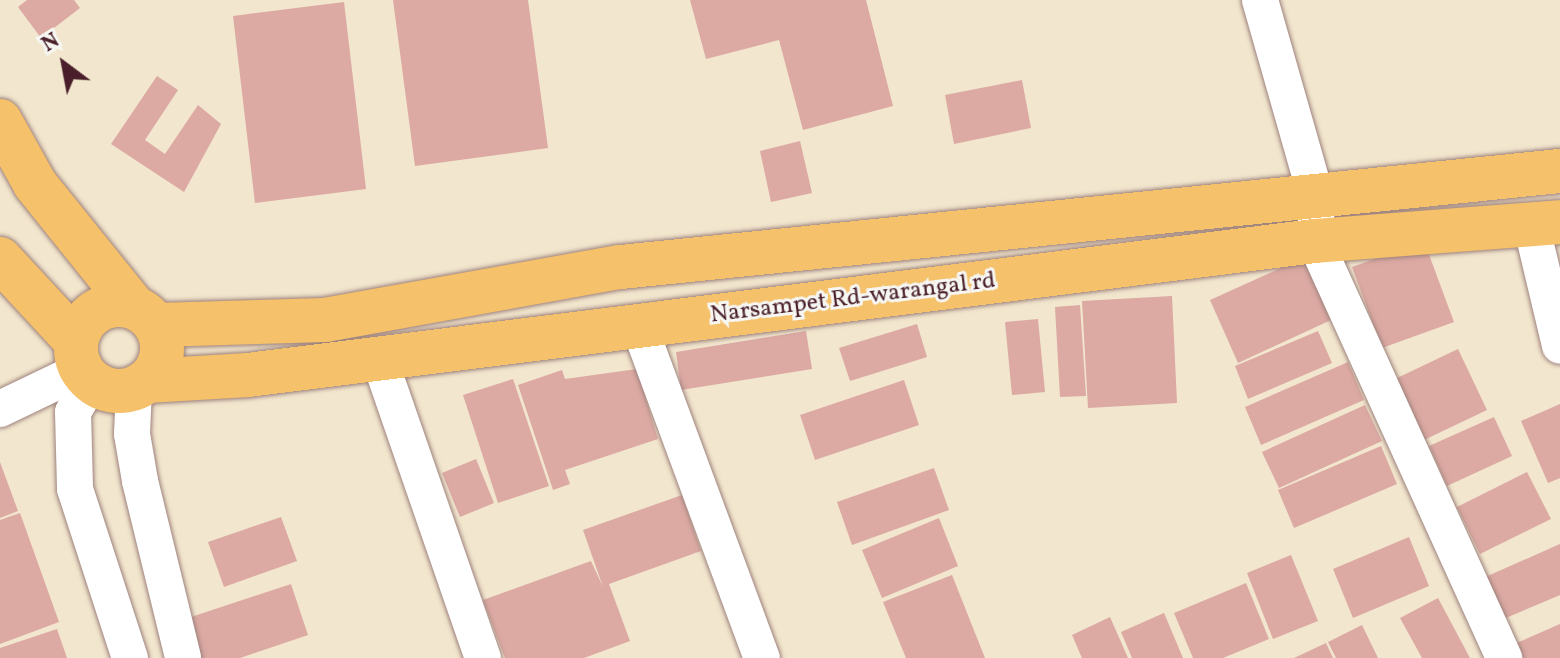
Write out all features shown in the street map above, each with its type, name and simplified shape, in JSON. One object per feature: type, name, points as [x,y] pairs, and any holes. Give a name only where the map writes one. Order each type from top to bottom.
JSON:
[{"type":"main road","points":[[0,121],[35,184],[145,316],[162,355],[141,385],[119,391],[83,364],[0,259]]},
{"type":"main road","name":"Narsampet Rd-warangal rd","points":[[141,385],[639,326],[1316,220],[1560,171]]},
{"type":"main road","name":"Narsampet Rd-warangal rd","points":[[145,316],[325,320],[621,267],[1316,220],[1545,223]]},
{"type":"main road","points":[[83,364],[91,315],[118,304],[145,316]]},
{"type":"street","points":[[1260,0],[1316,220],[1504,658]]},
{"type":"street","points":[[1545,223],[1560,346]]},
{"type":"street","points":[[639,326],[762,658]]},
{"type":"street","points":[[379,358],[483,658]]},
{"type":"street","points":[[0,409],[83,364]]},
{"type":"street","points":[[83,364],[73,412],[75,489],[130,658]]},
{"type":"street","points":[[141,385],[132,434],[140,481],[183,658]]},
{"type":"building","points":[[27,0],[74,0],[80,8],[41,38],[18,7]]},
{"type":"building","points":[[393,0],[528,0],[548,148],[415,166]]},
{"type":"building","points":[[690,0],[866,0],[893,106],[803,130],[779,40],[706,59]]},
{"type":"building","points":[[344,2],[366,189],[255,203],[233,16]]},
{"type":"building","points":[[157,76],[178,90],[145,140],[165,154],[198,105],[221,124],[184,192],[111,144]]},
{"type":"building","points":[[1022,80],[1031,128],[954,144],[945,95]]},
{"type":"building","points":[[800,141],[812,193],[771,202],[760,151]]},
{"type":"building","points":[[1424,241],[1454,322],[1382,348],[1352,267]]},
{"type":"building","points":[[1303,258],[1331,320],[1238,363],[1210,300]]},
{"type":"building","points":[[1172,296],[1177,403],[1088,408],[1082,301]]},
{"type":"building","points":[[1080,305],[1086,396],[1060,397],[1055,307]]},
{"type":"building","points":[[1038,319],[1045,392],[1012,395],[1005,322]]},
{"type":"building","points":[[917,324],[927,357],[850,381],[839,348]]},
{"type":"building","points":[[806,331],[812,369],[681,390],[676,352]]},
{"type":"building","points":[[1318,331],[1332,363],[1248,399],[1235,366]]},
{"type":"building","points":[[1458,349],[1487,410],[1424,440],[1395,379]]},
{"type":"building","points":[[1348,362],[1364,400],[1261,445],[1245,407]]},
{"type":"building","points":[[637,369],[658,439],[565,470],[570,484],[553,490],[518,385],[562,370],[565,379]]},
{"type":"building","points":[[513,379],[549,486],[498,503],[463,395]]},
{"type":"building","points":[[904,380],[919,425],[815,460],[800,415]]},
{"type":"building","points":[[1560,404],[1560,478],[1548,483],[1521,421]]},
{"type":"building","points":[[1365,405],[1382,441],[1279,488],[1262,452]]},
{"type":"building","points":[[1494,417],[1512,456],[1447,486],[1429,446]]},
{"type":"building","points":[[1381,446],[1397,484],[1294,528],[1278,490]]},
{"type":"building","points":[[476,459],[494,503],[460,517],[442,473]]},
{"type":"building","points":[[0,462],[18,511],[0,518]]},
{"type":"building","points":[[934,468],[949,510],[852,545],[837,502]]},
{"type":"building","points":[[1527,472],[1551,519],[1480,554],[1457,507]]},
{"type":"building","points":[[682,495],[701,551],[609,584],[630,641],[584,658],[505,658],[483,600],[591,561],[603,587],[583,530]]},
{"type":"building","points":[[20,513],[59,622],[0,644],[0,520]]},
{"type":"building","points":[[281,517],[297,561],[224,587],[208,542]]},
{"type":"building","points":[[939,518],[958,566],[882,598],[862,550]]},
{"type":"building","points":[[1409,537],[1429,586],[1353,618],[1333,569]]},
{"type":"building","points":[[1560,544],[1560,595],[1501,620],[1483,578]]},
{"type":"building","points":[[1291,555],[1318,621],[1273,639],[1247,573]]},
{"type":"building","points":[[952,575],[985,658],[906,658],[883,602]]},
{"type":"building","points":[[1246,583],[1269,639],[1223,658],[1193,658],[1174,613]]},
{"type":"building","points":[[291,584],[308,635],[240,658],[194,658],[182,620]]},
{"type":"building","points":[[1438,598],[1470,658],[1422,658],[1400,618]]},
{"type":"building","points":[[1164,613],[1183,658],[1132,658],[1121,632]]},
{"type":"building","points":[[1110,617],[1128,658],[1082,658],[1072,635]]},
{"type":"building","points":[[1560,624],[1560,658],[1518,658],[1512,645]]},
{"type":"building","points":[[1362,625],[1378,658],[1336,658],[1328,642]]},
{"type":"building","points":[[57,629],[67,658],[0,658],[0,648]]},
{"type":"building","points":[[1326,643],[1333,658],[1294,658]]}]
